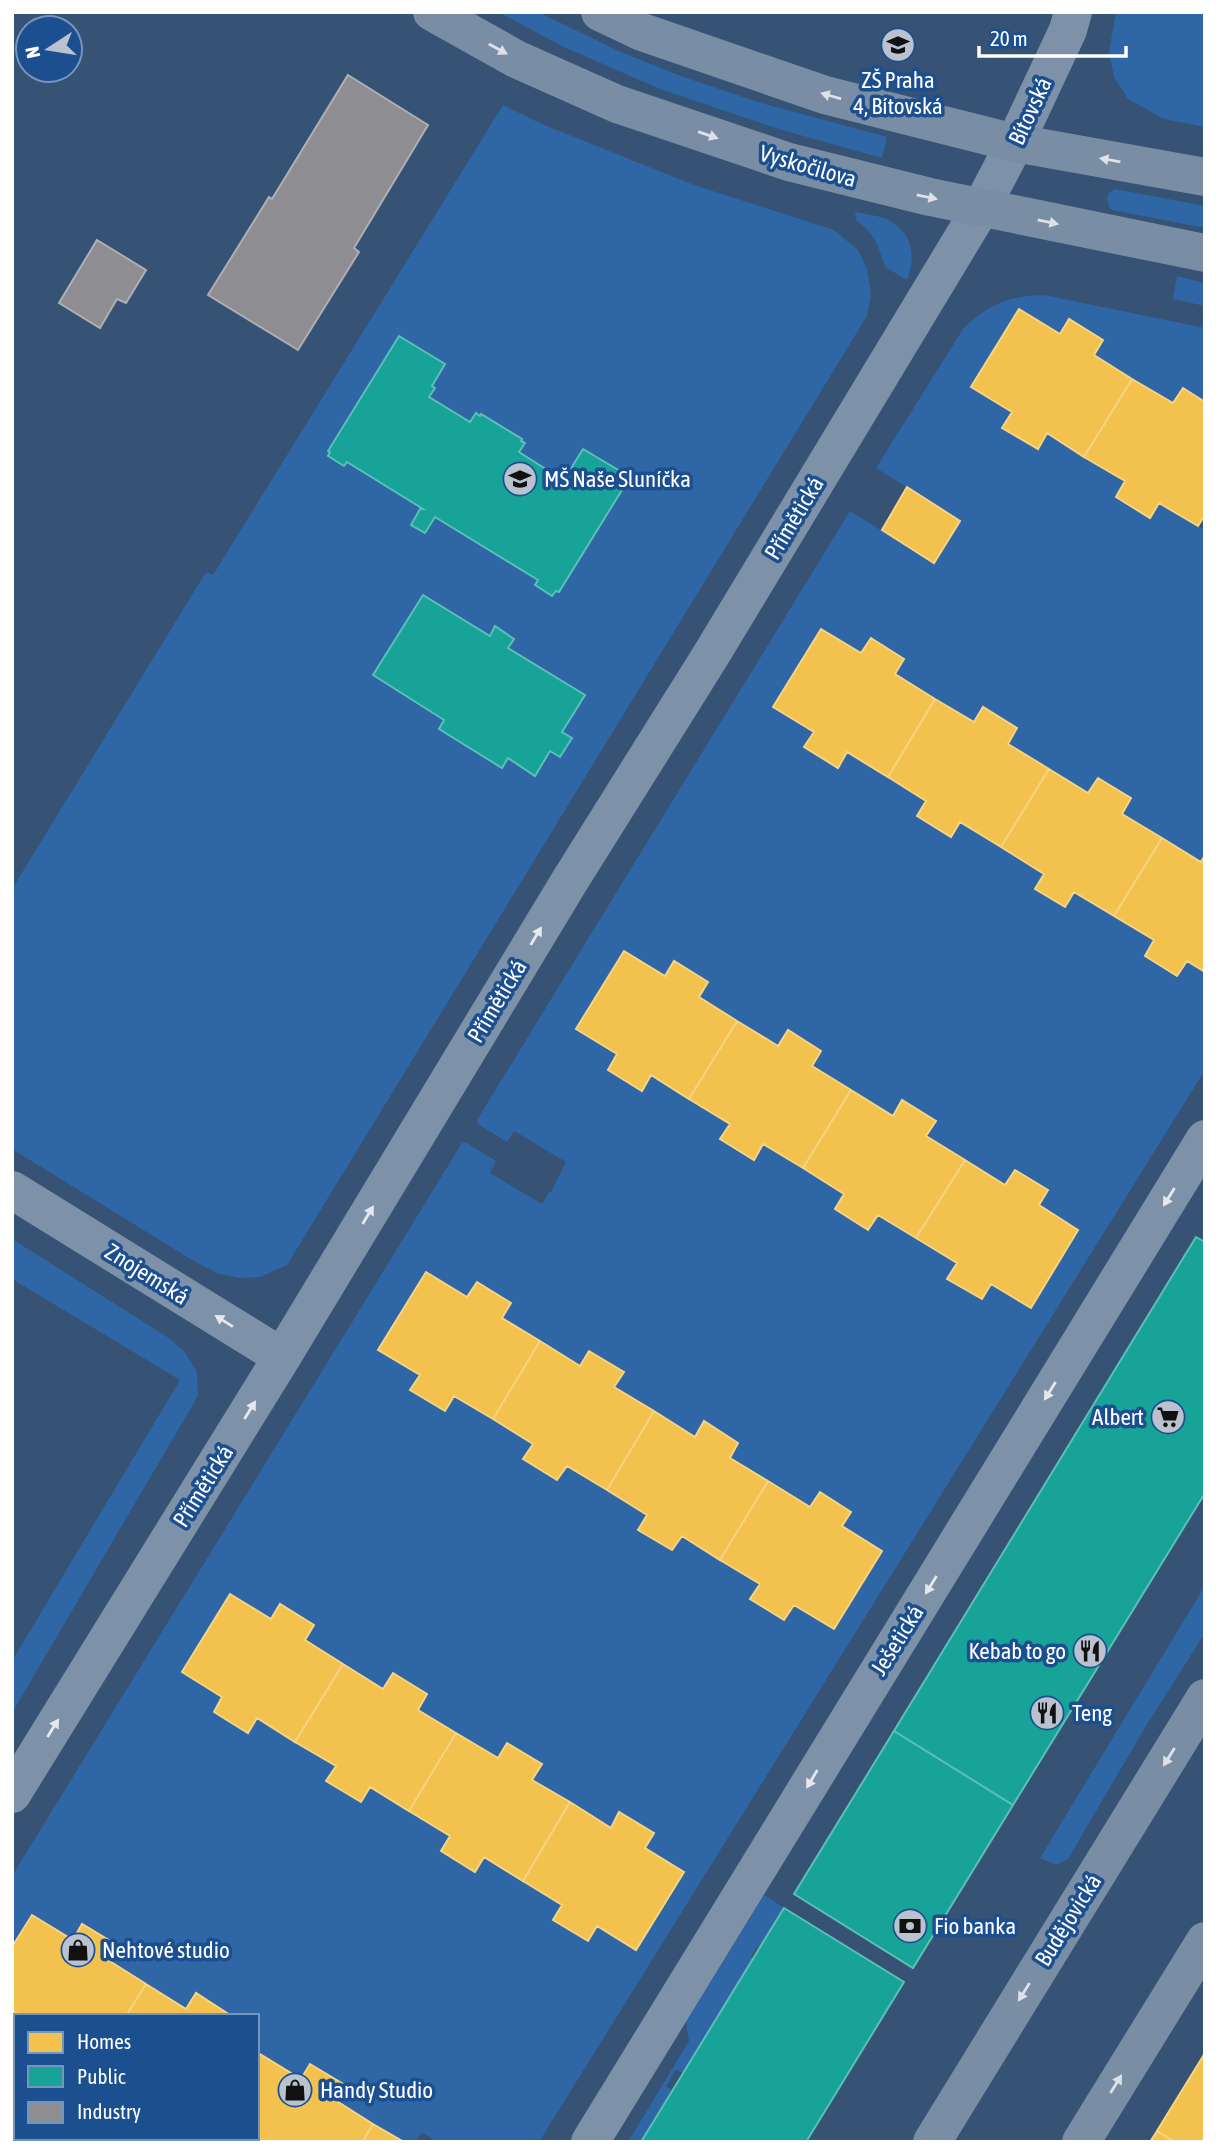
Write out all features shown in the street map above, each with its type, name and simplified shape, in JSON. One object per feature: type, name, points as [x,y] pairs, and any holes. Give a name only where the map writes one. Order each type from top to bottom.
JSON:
[{"type":"street","name":"Vyskočilova","points":[[432,12],[516,59],[617,104],[789,162],[981,208],[1205,253]]},
{"type":"street","points":[[600,12],[642,32],[825,94],[1015,143],[1205,177]]},
{"type":"street","name":"Bítovská","points":[[981,208],[1015,143],[1068,30],[1073,12]]},
{"type":"street","name":"Přímětická","points":[[15,1790],[282,1357],[562,893],[711,655],[981,208]]},
{"type":"street","name":"Ješetická","points":[[590,2142],[1205,1139]]},
{"type":"street","name":"Znojemská","points":[[12,1190],[282,1357]]},
{"type":"street","name":"Budějovická","points":[[932,2142],[1205,1698]]},
{"type":"street","points":[[1080,2142],[1205,1941]]},
{"type":"shaded area","points":[[498,12],[538,12],[621,52],[681,76],[761,103],[887,137],[882,158],[782,130],[660,89],[564,47]]},
{"type":"shaded area","points":[[1116,12],[1205,12],[1205,127],[1164,119],[1128,99],[1114,77],[1109,52]]},
{"type":"shaded area","points":[[503,105],[542,124],[694,185],[834,230],[858,250],[867,269],[871,294],[867,316],[287,1265],[260,1277],[240,1278],[219,1274],[12,1149],[12,889],[206,572],[213,575]],"holes":[[[399,336],[444,364],[429,397],[470,422],[476,413],[480,416],[481,414],[522,439],[525,443],[519,452],[560,478],[566,468],[570,470],[583,449],[630,478],[559,592],[556,591],[552,596],[535,585],[538,580],[435,517],[425,533],[411,525],[423,509],[347,462],[344,466],[328,456],[328,450]],[[423,595],[490,636],[496,627],[514,639],[508,648],[585,695],[535,775],[508,758],[502,767],[439,729],[444,720],[373,675]]]},
{"type":"shaded area","points":[[1115,189],[1205,206],[1205,228],[1112,210],[1107,199]]},
{"type":"shaded area","points":[[855,212],[884,218],[901,229],[912,252],[907,280],[885,267],[875,241],[856,220]]},
{"type":"shaded area","points":[[1177,276],[1205,283],[1205,306],[1173,299]]},
{"type":"shaded area","points":[[1044,295],[1205,328],[1205,402],[1183,388],[1173,403],[1094,355],[1103,339],[1070,319],[1060,334],[1019,309],[971,386],[1012,412],[1037,449],[1047,433],[1125,481],[1116,497],[1150,518],[1159,503],[1205,530],[1205,855],[1201,862],[1122,814],[1131,798],[1098,778],[1088,793],[1008,744],[1017,728],[983,707],[974,722],[935,700],[888,777],[926,801],[917,816],[950,837],[960,822],[1044,874],[1065,907],[1074,892],[1154,940],[1145,956],[1177,976],[1187,961],[1205,972],[1205,1070],[539,2142],[437,2142],[422,2132],[416,2142],[404,2142],[335,2100],[344,2085],[311,2064],[301,2079],[259,2054],[259,2014],[226,2014],[196,1994],[186,2009],[108,1960],[82,1925],[73,1940],[32,1915],[12,1947],[12,1876],[462,1143],[467,1143],[496,1161],[490,1173],[542,1204],[551,1192],[566,1162],[514,1131],[507,1142],[478,1124],[477,1120],[850,511],[934,563],[960,521],[876,468],[963,329],[981,313],[1010,300]],"holes":[[[821,629],[861,653],[871,638],[904,659],[895,674],[935,699],[888,777],[847,752],[838,767],[805,747],[814,732],[774,707]],[[623,952],[665,976],[675,961],[708,982],[699,997],[778,1046],[788,1030],[821,1051],[812,1066],[893,1116],[902,1101],[935,1121],[926,1136],[1005,1185],[1015,1170],[1048,1190],[1039,1205],[1078,1230],[1032,1305],[991,1284],[982,1298],[957,1263],[878,1215],[868,1229],[835,1210],[844,1194],[763,1144],[754,1160],[721,1139],[730,1124],[651,1075],[641,1090],[608,1070],[617,1054],[576,1029]],[[426,1272],[467,1297],[477,1282],[511,1303],[502,1318],[580,1366],[590,1351],[623,1372],[614,1387],[695,1437],[704,1422],[738,1442],[730,1458],[810,1507],[820,1493],[851,1511],[784,1619],[751,1599],[760,1584],[682,1536],[671,1550],[638,1530],[647,1515],[567,1466],[557,1480],[523,1460],[533,1444],[454,1396],[411,1390],[420,1375],[379,1350]],[[230,1595],[383,1689],[427,1694],[418,1710],[498,1758],[541,1765],[532,1780],[611,1828],[620,1812],[654,1833],[645,1848],[684,1873],[636,1950],[597,1926],[587,1941],[553,1920],[562,1905],[484,1857],[475,1872],[441,1852],[450,1836],[370,1787],[360,1802],[326,1781],[335,1766],[257,1718],[214,1712],[222,1697],[182,1672]]]},
{"type":"shaded area","points":[[12,1239],[166,1336],[184,1351],[197,1372],[198,1396],[12,1713],[12,1661],[180,1380],[12,1279]]},
{"type":"shaded area","points":[[1203,1589],[1205,1633],[1146,1726],[1068,1859],[1056,1865],[1040,1858]]},
{"type":"shaded area","points":[[764,1895],[784,1908],[760,1948],[757,1947],[751,1957],[753,1959],[683,2073],[676,2070],[666,2086],[673,2091],[641,2142],[628,2142],[689,2041],[686,2022]]},
{"type":"building: Homes","points":[[1019,309],[1060,334],[1069,319],[1103,340],[1094,355],[1132,379],[1084,457],[1047,433],[1038,449],[1002,428],[1012,412],[971,387]]},
{"type":"building: Homes","points":[[1132,379],[1173,403],[1183,388],[1205,402],[1205,515],[1198,526],[1159,503],[1150,518],[1116,497],[1125,481],[1084,457]]},
{"type":"building: Homes","points":[[907,487],[960,521],[934,563],[882,530]]},
{"type":"building: Homes","points":[[821,629],[861,653],[871,638],[904,659],[895,674],[935,699],[888,777],[847,752],[838,768],[804,747],[814,732],[773,707]]},
{"type":"building: Homes","points":[[935,699],[974,722],[983,707],[1017,728],[1008,744],[1049,769],[1001,847],[960,822],[951,837],[917,816],[926,801],[888,777]]},
{"type":"building: Homes","points":[[1049,769],[1088,793],[1098,778],[1131,798],[1122,814],[1162,838],[1114,916],[1074,892],[1065,907],[1035,889],[1044,874],[1001,847]]},
{"type":"building: Homes","points":[[1162,838],[1201,862],[1205,855],[1205,972],[1187,961],[1177,976],[1145,956],[1154,940],[1114,916]]},
{"type":"building: Homes","points":[[624,951],[665,976],[674,961],[708,982],[699,997],[737,1021],[689,1099],[651,1075],[642,1091],[608,1070],[617,1054],[576,1029]]},
{"type":"building: Homes","points":[[737,1021],[778,1046],[788,1030],[821,1051],[812,1066],[851,1090],[803,1168],[763,1144],[754,1160],[720,1139],[730,1124],[689,1099]]},
{"type":"building: Homes","points":[[851,1090],[893,1116],[902,1100],[936,1121],[926,1136],[965,1160],[916,1238],[878,1215],[868,1230],[835,1209],[844,1194],[803,1168]]},
{"type":"building: Homes","points":[[965,1160],[1005,1185],[1015,1170],[1048,1190],[1039,1205],[1078,1230],[1031,1308],[991,1284],[982,1299],[947,1279],[957,1263],[916,1238]]},
{"type":"building: Homes","points":[[426,1272],[467,1297],[477,1282],[511,1303],[502,1318],[540,1341],[493,1419],[454,1396],[445,1411],[410,1390],[420,1375],[378,1350]]},
{"type":"building: Homes","points":[[540,1341],[580,1366],[589,1351],[624,1372],[614,1387],[654,1411],[607,1490],[567,1466],[557,1480],[523,1459],[533,1444],[493,1419]]},
{"type":"building: Homes","points":[[654,1411],[695,1437],[704,1421],[738,1443],[730,1458],[768,1481],[720,1560],[682,1536],[672,1550],[638,1530],[647,1515],[607,1490]]},
{"type":"building: Homes","points":[[768,1481],[810,1507],[820,1492],[851,1512],[842,1526],[882,1551],[834,1629],[794,1605],[784,1620],[750,1599],[760,1584],[720,1560]]},
{"type":"building: Homes","points":[[230,1594],[271,1619],[280,1604],[314,1625],[305,1640],[343,1664],[295,1742],[257,1718],[248,1733],[214,1712],[222,1697],[182,1672]]},
{"type":"building: Homes","points":[[343,1664],[383,1689],[393,1673],[427,1694],[418,1710],[456,1733],[409,1811],[370,1787],[361,1802],[326,1781],[336,1766],[295,1742]]},
{"type":"building: Homes","points":[[456,1733],[498,1758],[507,1743],[542,1764],[532,1780],[570,1802],[523,1881],[484,1857],[475,1872],[441,1851],[450,1836],[409,1811]]},
{"type":"building: Homes","points":[[570,1802],[611,1828],[619,1812],[654,1833],[645,1848],[684,1872],[636,1950],[597,1926],[588,1941],[553,1920],[562,1905],[523,1881]]},
{"type":"building: Homes","points":[[32,1915],[73,1940],[82,1924],[117,1945],[108,1960],[146,1984],[127,2014],[18,2014],[12,2010],[12,1947]]},
{"type":"building: Homes","points":[[146,1984],[186,2009],[196,1993],[228,2014],[127,2014]]},
{"type":"building: Homes","points":[[1205,2053],[1205,2142],[1175,2142],[1157,2131]]},
{"type":"building: Homes","points":[[259,2055],[301,2079],[310,2064],[345,2085],[335,2100],[373,2124],[362,2142],[225,2140],[259,2140]]},
{"type":"building: Homes","points":[[373,2124],[404,2142],[362,2142]]},
{"type":"building: Homes","points":[[1157,2131],[1175,2142],[1150,2142]]},
{"type":"building: Public","points":[[399,336],[445,364],[429,397],[470,422],[476,413],[480,416],[481,414],[522,439],[525,443],[519,452],[560,478],[566,468],[570,470],[583,449],[630,477],[559,592],[556,591],[552,596],[535,585],[538,580],[435,517],[425,533],[411,525],[420,509],[423,509],[347,462],[344,466],[328,456],[328,451]]},
{"type":"building: Public","points":[[423,595],[490,636],[495,626],[514,639],[508,648],[585,695],[562,732],[572,738],[560,757],[550,751],[535,776],[508,758],[502,768],[439,729],[444,720],[373,675]]},
{"type":"building: Public","points":[[1196,1237],[1205,1242],[1205,1493],[1013,1805],[894,1731]]},
{"type":"building: Public","points":[[894,1731],[1013,1805],[913,1968],[794,1894]]},
{"type":"building: Public","points":[[784,1908],[904,1982],[806,2142],[641,2142]]},
{"type":"building: Industry","points":[[348,75],[428,125],[354,248],[359,252],[298,350],[208,295],[269,197],[272,199]]},
{"type":"building: Industry","points":[[97,240],[146,270],[126,303],[117,299],[100,328],[59,303]]},
{"type":"place","name":"ZŠ Praha 4, Bítovská","points":[[898,45]]},
{"type":"place","name":"MŠ Naše Sluníčka","points":[[520,479]]},
{"type":"place","name":"Albert","points":[[1168,1417]]},
{"type":"place","name":"Kebab to go","points":[[1090,1651]]},
{"type":"place","name":"Teng","points":[[1047,1713]]},
{"type":"place","name":"Fio banka","points":[[910,1926]]},
{"type":"place","name":"Nehtové studio","points":[[78,1950]]},
{"type":"place","name":"Handy Studio","points":[[295,2090]]}]
